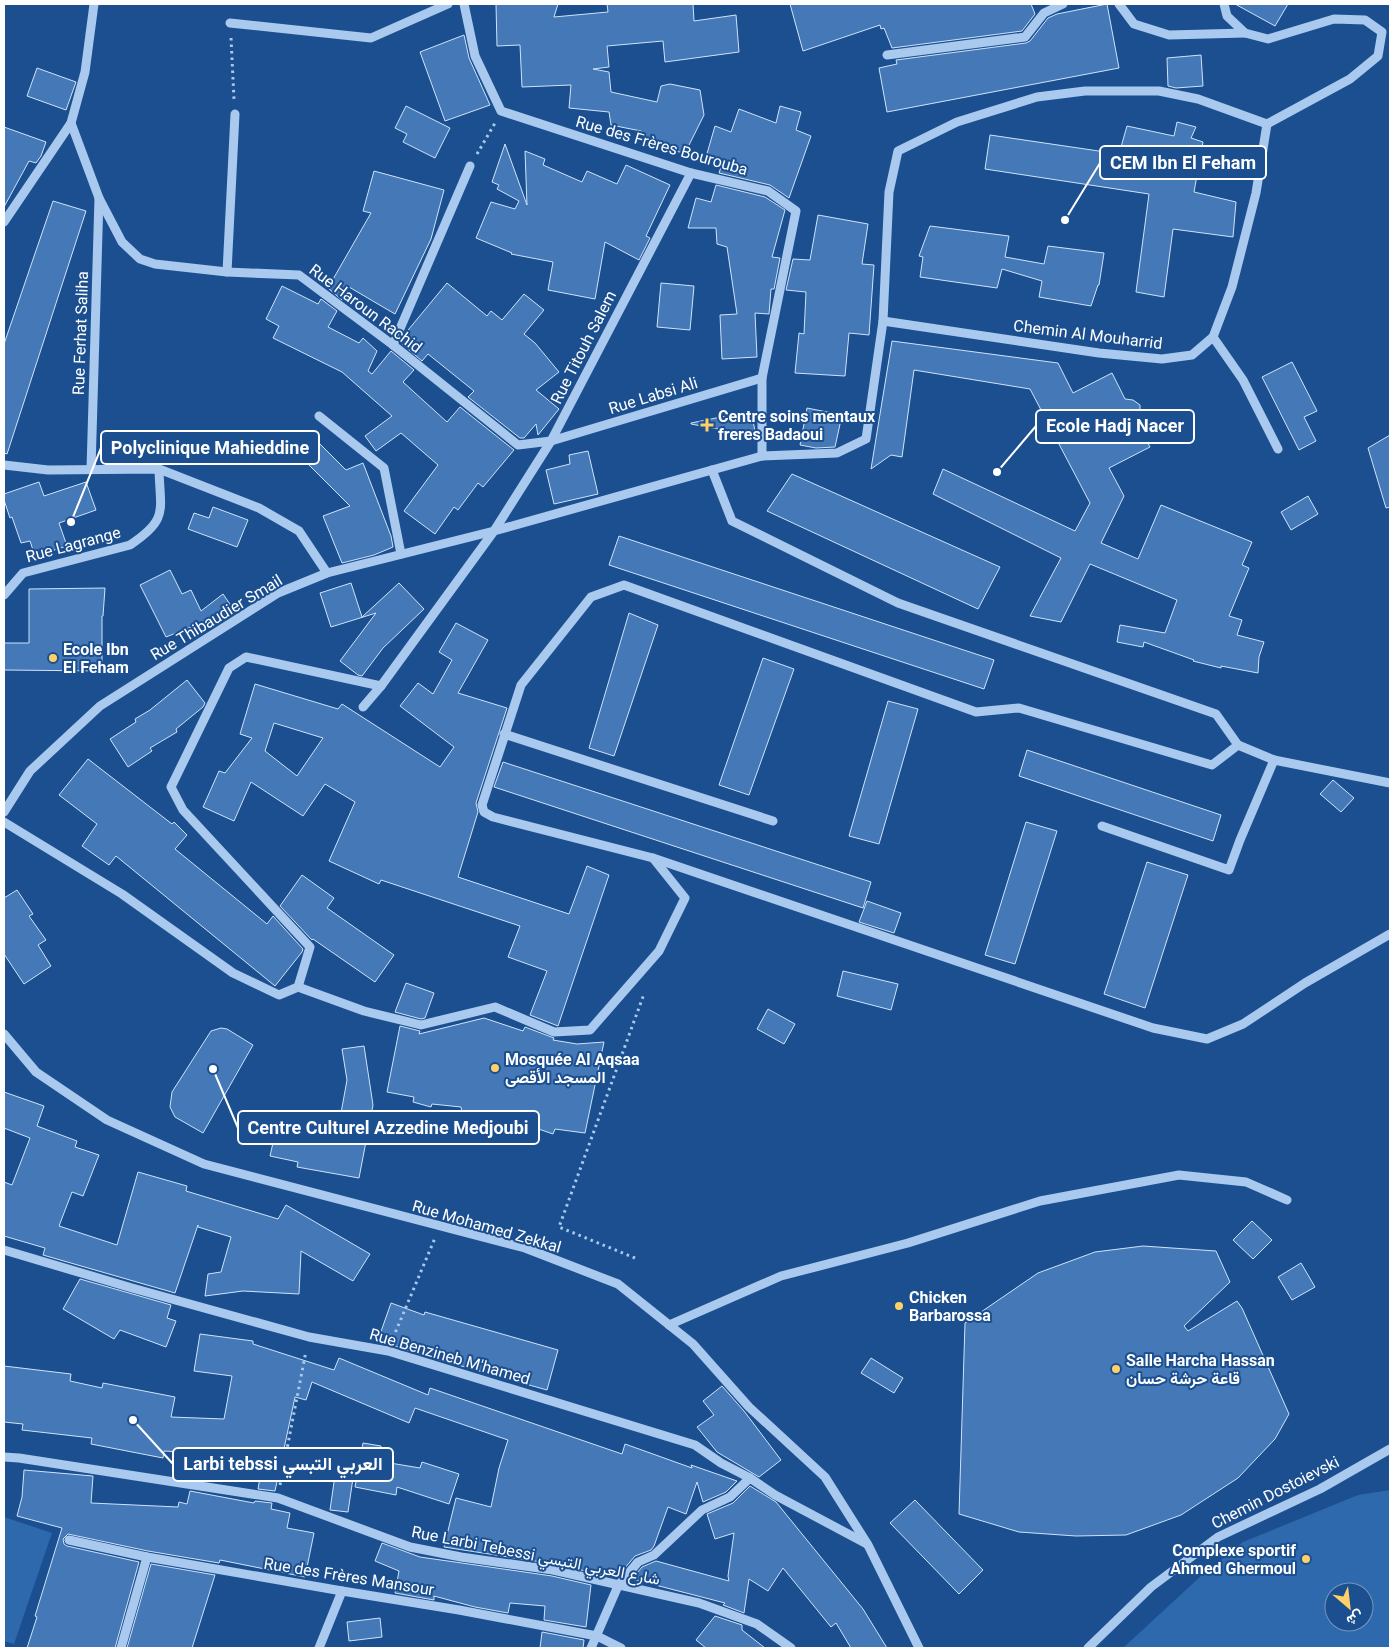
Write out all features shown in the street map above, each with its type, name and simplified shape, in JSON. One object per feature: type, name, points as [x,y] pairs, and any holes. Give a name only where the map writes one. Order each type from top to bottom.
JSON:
[{"type":"street","points":[[4,222],[71,123],[84,72],[94,4]]},
{"type":"street","points":[[230,23],[371,38],[448,4]]},
{"type":"street","points":[[464,4],[475,56],[501,112]]},
{"type":"street","points":[[887,55],[1025,37],[1044,13],[1063,4]]},
{"type":"street","points":[[762,456],[837,453],[866,439],[883,321],[889,192],[898,151],[957,122],[1037,97],[1085,91],[1159,91],[1198,99],[1267,124],[1350,79],[1378,56],[1382,32],[1365,20],[1334,19],[1268,39],[1245,33],[1170,35],[1134,24],[1119,4]]},
{"type":"street","points":[[1224,4],[1227,16],[1245,33]]},
{"type":"street","name":"Rue des Frères Bourouba","points":[[501,112],[691,172],[768,190],[796,211],[762,378],[762,456]]},
{"type":"street","points":[[226,272],[235,114]]},
{"type":"street","name":"Rue Haroun Rachid","points":[[71,123],[99,198],[122,242],[140,259],[155,264],[226,272],[299,275],[393,345],[518,444],[551,441]]},
{"type":"street","name":"Chemin Al Mouharrid","points":[[883,321],[1099,353],[1162,359],[1192,355],[1213,337],[1232,288],[1254,203],[1267,124]]},
{"type":"street","points":[[393,345],[470,166]]},
{"type":"street","name":"Rue Titouh Salem","points":[[363,707],[381,686],[494,530],[551,441],[691,172]]},
{"type":"street","name":"Rue Ferhat Saliha","points":[[91,469],[99,198]]},
{"type":"street","points":[[1213,337],[1242,380],[1278,449]]},
{"type":"street","name":"Rue Labsi Ali","points":[[551,441],[762,378]]},
{"type":"street","points":[[319,416],[384,468],[401,554]]},
{"type":"street","name":"Rue Thibaudier Smail","points":[[4,812],[30,771],[100,706],[278,593],[327,573],[494,530],[762,456]]},
{"type":"street","points":[[4,465],[48,470],[159,469],[259,508],[299,531],[327,573]]},
{"type":"street","name":"Rue Lagrange","points":[[4,595],[23,573],[130,545],[144,535],[155,526],[161,513],[159,469]]},
{"type":"street","points":[[712,470],[732,521],[898,603],[1216,714],[1238,745],[1274,760],[1390,784]]},
{"type":"street","points":[[1238,745],[1212,764],[1019,708],[976,712],[624,584],[590,596],[521,685],[482,805],[484,812],[493,817],[653,858],[1153,1028],[1207,1039],[1243,1024],[1305,983],[1390,934]]},
{"type":"street","points":[[298,987],[310,947],[183,810],[171,787],[229,668],[246,657],[381,686]]},
{"type":"street","points":[[504,734],[773,821]]},
{"type":"street","points":[[1102,826],[1229,870],[1274,760]]},
{"type":"street","points":[[4,822],[122,894],[233,974],[279,995],[298,987],[364,1011],[421,1025],[495,1007],[554,1032],[590,1030],[659,951],[685,898],[653,858]]},
{"type":"street","name":"Rue Mohamed Zekkal","points":[[4,1034],[36,1072],[107,1120],[204,1164],[525,1248],[618,1284],[692,1344],[749,1407],[824,1477],[868,1545],[919,1648]]},
{"type":"street","points":[[669,1325],[781,1276],[908,1243],[1040,1201],[1179,1175],[1246,1182],[1287,1200]]},
{"type":"street","name":"Rue Benzineb M'hamed","points":[[4,1250],[309,1337],[388,1351],[695,1445],[775,1495],[868,1545]]},
{"type":"street","name":"Chemin Dostoievski","points":[[1088,1648],[1151,1587],[1218,1537],[1320,1490],[1390,1449]]},
{"type":"street","name":"Rue Larbi Tebessi شارع العربي التبسي","points":[[4,1457],[278,1498],[410,1547],[461,1557],[553,1570],[699,1604],[757,1624],[791,1648]]},
{"type":"street","points":[[591,1648],[618,1586],[638,1562],[654,1555],[702,1510],[730,1497],[750,1478]]},
{"type":"street","name":"Rue des Frères Mansour","points":[[69,1540],[147,1557],[459,1610],[597,1636],[621,1648]]},
{"type":"street","points":[[121,1648],[147,1557]]},
{"type":"street","points":[[319,1648],[342,1591]]},
{"type":"path","points":[[230,23],[235,114]]},
{"type":"path","points":[[470,166],[501,112]]},
{"type":"path","points":[[635,1258],[559,1227],[646,988]]},
{"type":"path","points":[[388,1351],[440,1226]]},
{"type":"path","points":[[278,1498],[309,1337]]},
{"type":"shaded area","name":"Complexe sportif Ahmed Ghermoul","points":[[1390,1490],[1390,1648],[1123,1648],[1201,1576],[1243,1542],[1358,1495]]},
{"type":"shaded area","points":[[4,1517],[52,1533],[14,1644],[4,1641]]},
{"type":"building","points":[[496,4],[558,4],[554,17],[608,12],[607,4],[693,4],[694,21],[736,15],[739,52],[665,62],[663,41],[607,46],[609,67],[593,69],[609,72],[611,92],[657,102],[661,86],[670,84],[700,90],[704,115],[685,153],[644,145],[641,131],[611,125],[609,112],[569,108],[571,85],[522,87],[520,45],[497,46]]},
{"type":"building","points":[[790,4],[1031,4],[1035,14],[1022,31],[892,48],[884,28],[881,29],[880,25],[803,51]]},
{"type":"building","points":[[1107,4],[1119,68],[887,112],[879,68],[897,64],[896,60],[1026,43],[1030,41],[1048,18],[1057,14]]},
{"type":"building","points":[[1235,4],[1288,4],[1275,26]]},
{"type":"building","points":[[464,35],[469,58],[490,105],[445,121],[420,52]]},
{"type":"building","points":[[1201,55],[1203,86],[1176,88],[1168,86],[1167,58]]},
{"type":"building","points":[[37,68],[76,82],[66,110],[27,96]]},
{"type":"building","points":[[406,106],[450,128],[435,158],[403,142],[407,134],[395,128]]},
{"type":"building","points":[[780,106],[801,112],[796,130],[811,136],[789,198],[770,185],[719,173],[723,161],[706,157],[715,126],[731,132],[739,109],[776,123]]},
{"type":"building","points":[[1177,122],[1196,127],[1191,138],[1203,142],[1194,192],[1236,202],[1233,237],[1173,229],[1164,297],[1136,292],[1149,194],[985,169],[990,135],[1119,154],[1127,126],[1174,136]]},
{"type":"building","points":[[4,127],[46,142],[41,156],[36,163],[29,161],[4,207]]},
{"type":"building","points":[[505,144],[527,205],[525,151],[545,159],[543,165],[582,182],[587,171],[617,184],[626,165],[670,185],[646,236],[650,238],[639,260],[605,242],[595,299],[548,290],[553,262],[511,254],[476,238],[491,202],[515,209],[519,201],[497,189],[499,185],[492,182]]},
{"type":"building","points":[[374,171],[444,190],[431,239],[395,314],[349,287],[342,300],[328,288],[371,213],[363,211]]},
{"type":"building","points":[[716,185],[765,197],[785,210],[772,257],[780,258],[774,289],[771,289],[769,314],[755,313],[757,357],[722,359],[720,315],[737,314],[727,247],[717,244],[716,228],[688,228],[696,198],[711,202]]},
{"type":"building","points":[[53,201],[86,211],[7,454],[4,453],[4,344]]},
{"type":"building","points":[[818,215],[868,224],[862,264],[874,265],[869,335],[849,333],[845,376],[795,373],[799,333],[804,334],[806,292],[786,290],[793,259],[810,260]]},
{"type":"building","points":[[930,226],[1009,236],[1005,257],[1044,264],[1048,246],[1104,253],[1099,285],[1091,306],[1039,297],[1042,281],[1002,269],[997,288],[920,277],[923,257],[919,256]]},
{"type":"building","points":[[447,283],[487,316],[491,311],[502,320],[524,294],[544,310],[524,334],[535,343],[559,372],[536,390],[559,409],[538,435],[536,424],[524,438],[520,438],[468,397],[474,391],[428,354],[422,361],[401,343],[404,335]]},
{"type":"building","points":[[661,283],[694,286],[690,330],[657,327]]},
{"type":"building","points":[[282,286],[318,304],[321,299],[337,311],[328,327],[359,343],[363,338],[377,351],[368,371],[372,374],[391,351],[414,370],[403,382],[447,422],[460,407],[514,450],[483,487],[478,483],[458,510],[454,507],[435,534],[404,511],[438,465],[401,433],[376,451],[365,436],[392,416],[342,372],[273,338],[279,326],[266,319]]},
{"type":"building","points":[[892,341],[1058,363],[1073,393],[1112,373],[1125,399],[1133,400],[1140,405],[1140,414],[1136,420],[1150,447],[1109,468],[1124,496],[1101,543],[1138,559],[1161,505],[1252,542],[1242,565],[1249,568],[1229,616],[1242,620],[1237,635],[1264,642],[1259,657],[1258,673],[1221,666],[1221,668],[1193,661],[1144,642],[1143,647],[1117,642],[1120,625],[1165,633],[1177,600],[1090,564],[1061,622],[1030,616],[1061,558],[933,494],[943,469],[1075,531],[1090,503],[1030,389],[914,370],[902,457],[891,455],[871,469]]},
{"type":"building","points":[[1292,362],[1317,411],[1304,417],[1316,441],[1299,450],[1262,377]]},
{"type":"building","points":[[807,408],[842,415],[835,447],[816,448],[800,445]]},
{"type":"building","points":[[751,411],[756,436],[691,424],[691,423]]},
{"type":"building","points":[[1390,435],[1390,507],[1386,508],[1368,448]]},
{"type":"building","points":[[312,436],[346,470],[363,463],[391,536],[393,547],[374,555],[342,563],[323,516],[350,506],[296,452]]},
{"type":"building","points":[[588,451],[598,494],[554,504],[546,470],[570,464],[569,455]]},
{"type":"building","points":[[792,474],[1000,567],[978,609],[767,511]]},
{"type":"building","points":[[39,482],[44,496],[86,482],[96,510],[59,523],[67,546],[35,556],[30,541],[21,543],[12,517],[10,518],[4,494]]},
{"type":"building","points":[[1308,496],[1318,514],[1291,530],[1281,512]]},
{"type":"building","points":[[213,507],[248,520],[237,547],[188,529],[194,513],[209,518]]},
{"type":"building","points":[[619,536],[994,660],[984,689],[609,565]]},
{"type":"building","points":[[170,570],[182,594],[191,590],[201,611],[223,594],[234,610],[166,637],[140,585]]},
{"type":"building","points":[[351,583],[362,617],[399,583],[424,609],[383,648],[362,676],[340,661],[376,613],[331,627],[320,593]]},
{"type":"building","name":"Ecole Ibn El Feham","points":[[105,588],[102,616],[102,671],[4,670],[4,643],[29,643],[29,589]]},
{"type":"building","points":[[629,613],[658,625],[614,756],[589,748]]},
{"type":"building","points":[[456,623],[488,640],[458,693],[507,708],[476,803],[478,812],[458,877],[569,914],[587,866],[609,875],[558,1026],[530,1015],[547,971],[508,957],[520,926],[381,880],[379,884],[329,861],[355,802],[325,784],[303,816],[251,782],[234,821],[203,807],[219,771],[225,773],[252,738],[240,734],[255,684],[338,709],[342,704],[440,767],[454,747],[400,706],[418,683],[433,694],[452,660],[439,652]],"holes":[[[274,723],[323,738],[297,776],[265,751]]]},
{"type":"building","points":[[763,658],[794,669],[749,795],[719,785]]},
{"type":"building","points":[[187,680],[205,703],[203,707],[176,729],[177,732],[150,748],[152,751],[128,767],[110,739],[136,722],[135,719],[150,710]]},
{"type":"building","points":[[888,701],[918,709],[879,844],[849,836]]},
{"type":"building","points":[[1027,750],[1221,815],[1213,841],[1019,776]]},
{"type":"building","points":[[88,759],[172,824],[174,822],[187,835],[175,849],[267,924],[273,916],[303,949],[275,986],[116,856],[109,865],[82,846],[97,824],[59,795]]},
{"type":"building","points":[[503,762],[871,882],[863,908],[494,787]]},
{"type":"building","points":[[1333,780],[1354,798],[1341,812],[1320,794]]},
{"type":"building","points":[[1026,822],[1057,831],[1015,964],[985,955]]},
{"type":"building","points":[[1147,862],[1188,875],[1145,1008],[1104,994]]},
{"type":"building","points":[[302,875],[334,898],[327,908],[394,955],[375,982],[312,940],[280,906]]},
{"type":"building","points":[[17,890],[33,914],[29,916],[46,940],[38,945],[51,966],[24,984],[4,954],[4,898]]},
{"type":"building","points":[[867,901],[901,913],[894,933],[859,922]]},
{"type":"building","points":[[843,971],[898,984],[891,1010],[837,996]]},
{"type":"building","points":[[406,983],[434,993],[425,1018],[421,1019],[395,1012]]},
{"type":"building","points":[[768,1009],[795,1024],[784,1044],[757,1029]]},
{"type":"building","name":"Mosquée Al Aqsaa المسجد الأقصى","points":[[484,1018],[523,1031],[525,1027],[554,1038],[553,1040],[577,1044],[604,1042],[585,1133],[555,1129],[553,1134],[510,1119],[509,1123],[478,1119],[478,1114],[462,1112],[461,1107],[432,1104],[431,1107],[413,1102],[414,1097],[387,1092],[400,1026],[420,1031],[419,1034]]},
{"type":"building","points":[[221,1028],[227,1029],[253,1045],[203,1133],[175,1117],[170,1107],[172,1092],[211,1031]]},
{"type":"building","points":[[364,1046],[373,1105],[359,1178],[297,1167],[298,1162],[270,1156],[279,1116],[305,1122],[306,1118],[339,1124],[347,1080],[342,1049]]},
{"type":"building","points":[[4,1092],[44,1106],[37,1126],[77,1141],[75,1147],[99,1155],[83,1196],[72,1192],[59,1226],[117,1245],[138,1172],[187,1186],[186,1191],[278,1219],[286,1205],[370,1254],[353,1281],[301,1251],[299,1294],[243,1291],[205,1296],[208,1274],[221,1272],[231,1237],[198,1227],[198,1225],[175,1293],[43,1255],[45,1248],[4,1236],[4,1182],[12,1185],[30,1138],[4,1128]]},
{"type":"building","points":[[1252,1221],[1272,1240],[1253,1259],[1233,1240]]},
{"type":"building","name":"Salle Harcha Hassan قاعة حرشة حسان","points":[[1143,1246],[1216,1251],[1230,1282],[1184,1326],[1188,1331],[1237,1301],[1242,1308],[1289,1414],[1275,1439],[1238,1478],[1181,1515],[1126,1535],[1076,1536],[1019,1532],[959,1514],[965,1323],[1038,1273],[1095,1252]]},
{"type":"building","points":[[1301,1263],[1315,1287],[1292,1300],[1278,1277]]},
{"type":"building","points":[[80,1279],[171,1305],[167,1318],[176,1321],[166,1347],[120,1330],[114,1339],[63,1309]]},
{"type":"building","points":[[391,1303],[424,1315],[425,1312],[558,1350],[547,1390],[419,1354],[378,1340]]},
{"type":"building","points":[[200,1334],[253,1341],[253,1344],[334,1370],[339,1358],[428,1395],[430,1388],[622,1454],[625,1444],[692,1468],[691,1465],[737,1481],[726,1492],[703,1502],[697,1482],[686,1514],[668,1507],[651,1550],[635,1556],[619,1575],[614,1574],[613,1577],[554,1564],[444,1547],[456,1498],[491,1507],[499,1468],[508,1440],[415,1408],[409,1423],[312,1382],[306,1400],[295,1397],[275,1491],[258,1489],[262,1466],[200,1453],[164,1451],[163,1458],[91,1444],[92,1438],[22,1430],[23,1424],[4,1422],[4,1366],[71,1374],[70,1381],[102,1388],[103,1383],[175,1397],[171,1417],[224,1419],[232,1376],[194,1371]]},
{"type":"building","points":[[871,1358],[903,1378],[894,1393],[861,1373]]},
{"type":"building","points":[[722,1386],[744,1411],[781,1460],[759,1477],[717,1452],[697,1427],[714,1415],[703,1401]]},
{"type":"building","points":[[363,1443],[381,1446],[378,1461],[420,1468],[422,1462],[459,1474],[449,1504],[397,1487],[396,1495],[355,1487]]},
{"type":"building","points":[[24,1470],[93,1476],[91,1503],[178,1507],[179,1502],[187,1504],[190,1491],[254,1503],[255,1501],[272,1503],[271,1509],[290,1513],[287,1528],[314,1533],[305,1577],[220,1560],[219,1563],[148,1551],[68,1534],[63,1539],[64,1544],[67,1546],[139,1562],[115,1648],[27,1648],[62,1528],[17,1516],[22,1497]]},
{"type":"building","points":[[335,1475],[353,1478],[348,1512],[330,1510]]},
{"type":"building","points":[[750,1486],[776,1502],[863,1609],[887,1648],[851,1648],[836,1623],[831,1627],[783,1568],[768,1591],[749,1579],[744,1613],[723,1605],[725,1603],[632,1579],[642,1567],[656,1561],[729,1581],[728,1576],[734,1533],[715,1539],[707,1514],[733,1503]]},
{"type":"building","points":[[915,1500],[983,1570],[959,1594],[890,1523]]},
{"type":"building","points":[[382,1543],[420,1557],[552,1576],[591,1585],[586,1627],[544,1620],[545,1606],[510,1603],[508,1613],[475,1607],[434,1596],[434,1600],[395,1593],[399,1571],[375,1561]]},
{"type":"building","points":[[151,1564],[215,1575],[192,1648],[127,1648]]},
{"type":"building","points":[[715,1616],[742,1625],[742,1630],[765,1648],[706,1648],[696,1640]]},
{"type":"building","points":[[380,1618],[382,1637],[349,1641],[347,1622]]},
{"type":"building","points":[[542,1632],[584,1640],[583,1648],[540,1648]]},
{"type":"place","name":"CEM Ibn El Feham","points":[[1065,220]]},
{"type":"place","name":"Centre soins mentaux freres Badaoui","points":[[707,425]]},
{"type":"place","name":"Ecole Hadj Nacer","points":[[997,472]]},
{"type":"place","name":"Polyclinique Mahieddine","points":[[71,522]]},
{"type":"place","name":"Ecole Ibn El Feham","points":[[53,658]]},
{"type":"place","name":"Mosquée Al Aqsaa المسجد الأقصى","points":[[495,1068]]},
{"type":"place","name":"Centre Culturel Azzedine Medjoubi","points":[[213,1069]]},
{"type":"place","name":"Chicken Barbarossa","points":[[899,1306]]},
{"type":"place","name":"Salle Harcha Hassan قاعة حرشة حسان","points":[[1116,1369]]},
{"type":"place","name":"Larbi tebssi العربي التبسي","points":[[133,1420]]},
{"type":"place","name":"Complexe sportif Ahmed Ghermoul","points":[[1306,1559]]}]
